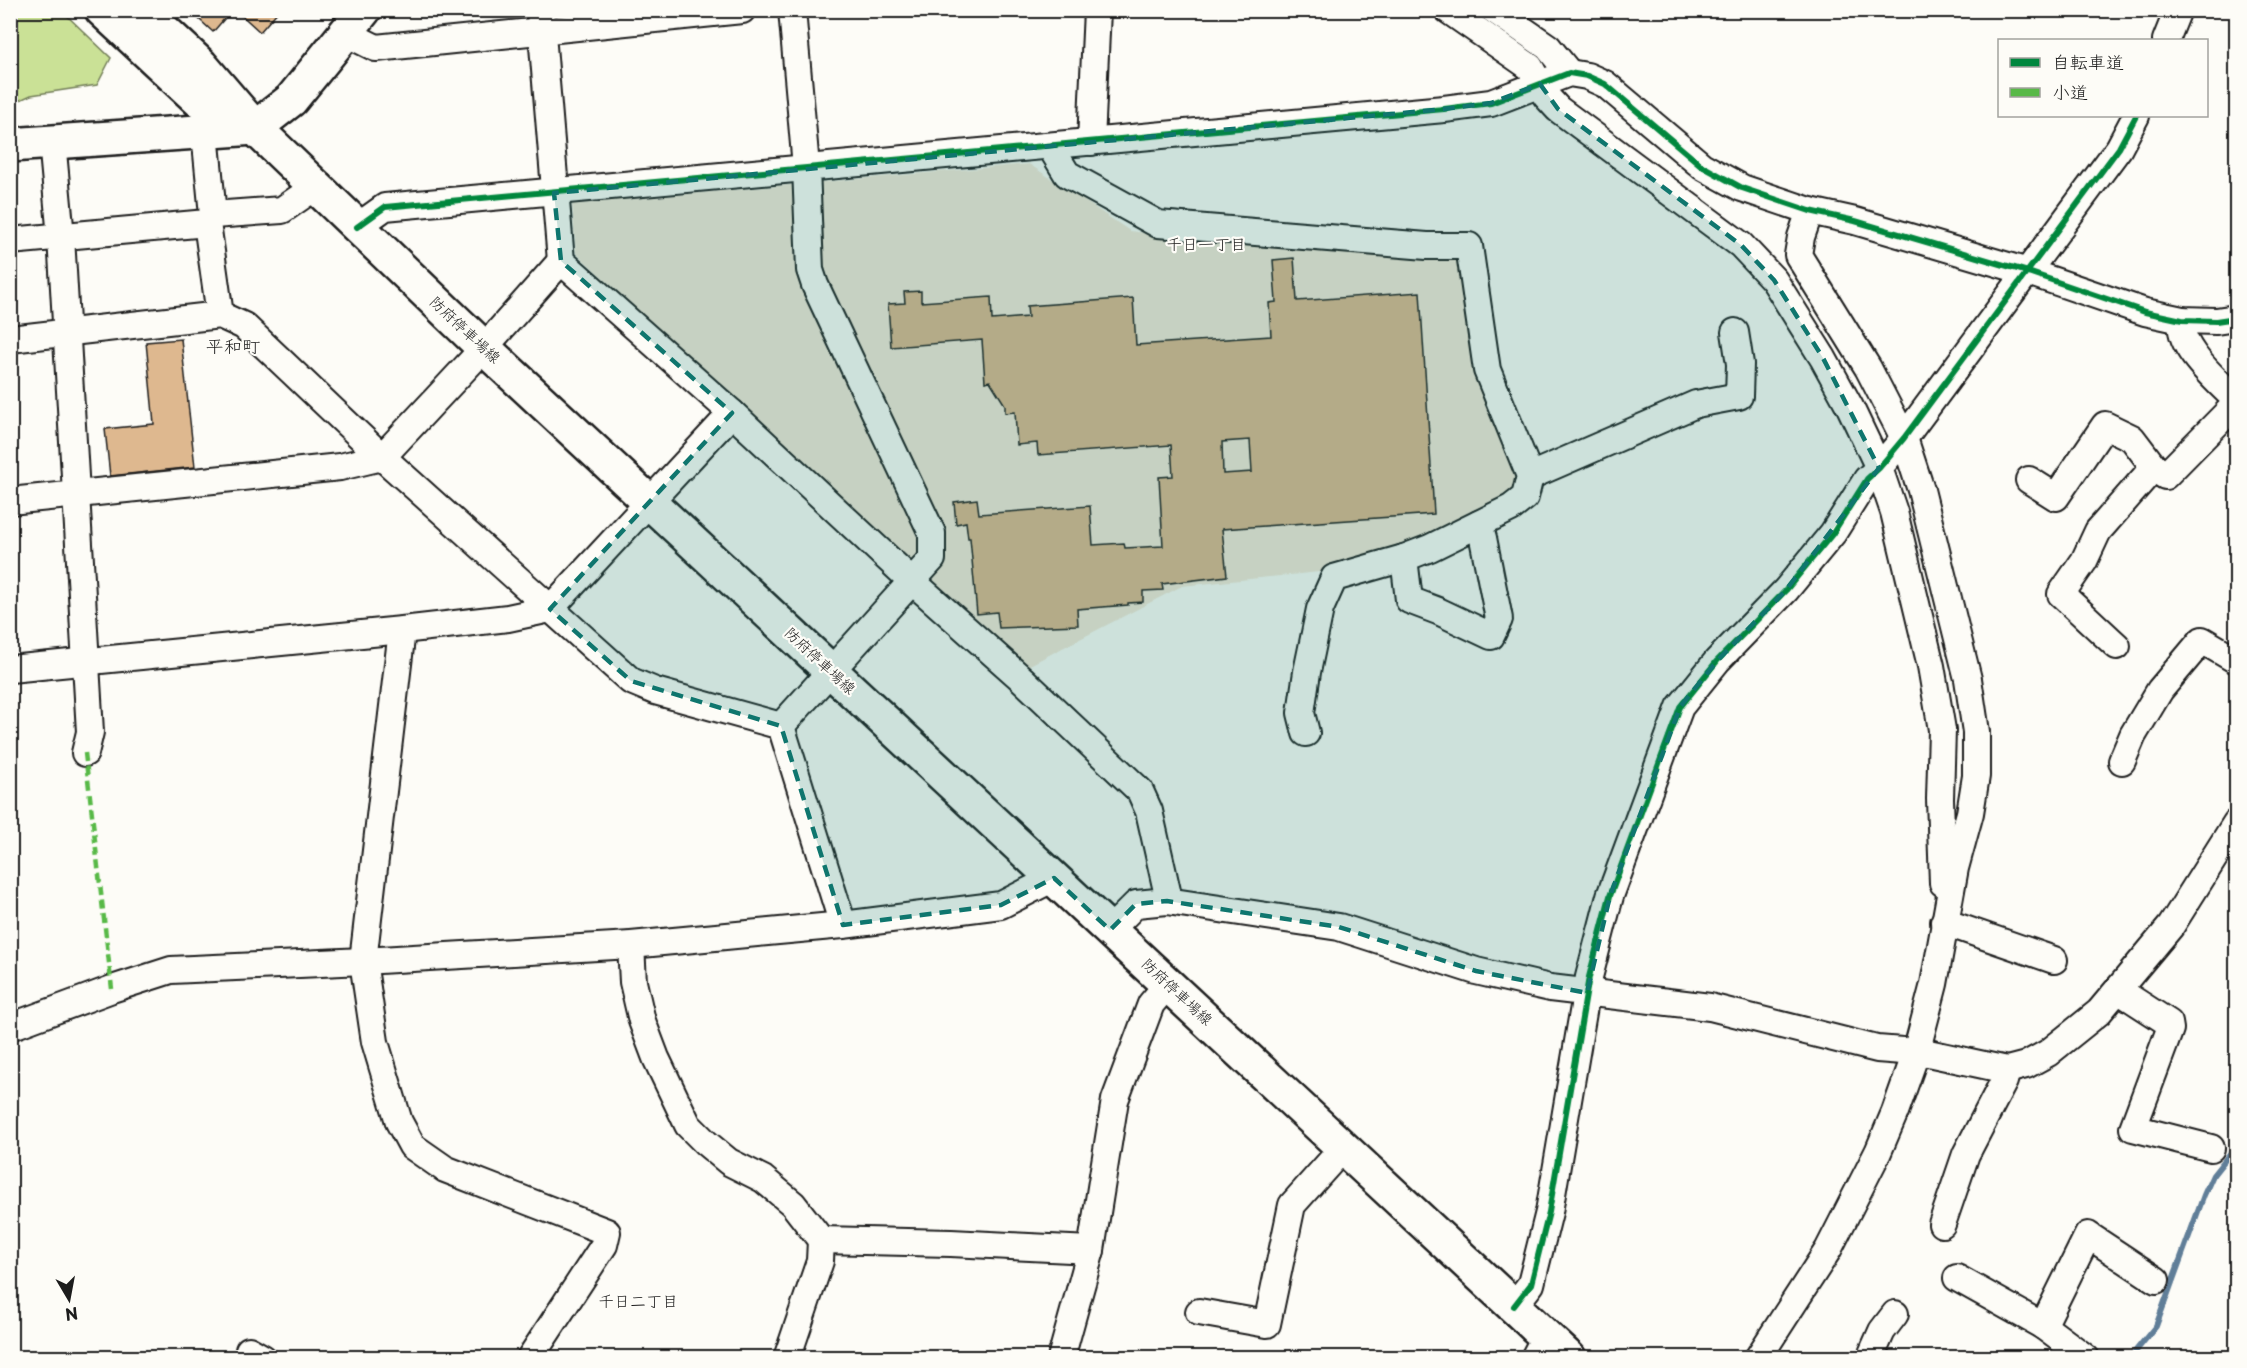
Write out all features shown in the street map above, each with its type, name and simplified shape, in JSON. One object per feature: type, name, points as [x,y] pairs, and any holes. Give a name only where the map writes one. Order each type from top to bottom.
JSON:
[{"type":"main road","points":[[102,10],[202,103],[255,128]]},
{"type":"main road","points":[[142,10],[201,65],[255,128]]},
{"type":"main road","points":[[10,145],[255,128],[291,100],[355,22]]},
{"type":"main road","name":"防府停車場線","points":[[255,128],[484,348],[1514,1306],[1540,1346],[1569,1358]]},
{"type":"street","points":[[355,22],[376,48],[541,21],[742,10]]},
{"type":"street","points":[[782,726],[932,559],[932,533],[814,285],[810,270],[806,167],[792,10]]},
{"type":"street","points":[[1091,142],[1097,10]]},
{"type":"street","points":[[1448,10],[1530,67],[1546,96],[1558,109],[1742,245],[1774,280],[1823,358],[1850,407],[1879,468],[1894,512],[1931,666],[1942,730],[1940,799],[1944,922]]},
{"type":"street","points":[[1494,10],[1548,47],[1569,74]]},
{"type":"street","points":[[2166,39],[2178,10]]},
{"type":"street","points":[[541,21],[561,261],[732,413],[913,582],[1022,679],[1140,791],[1149,811],[1167,891],[1167,901]]},
{"type":"street","points":[[357,227],[385,207],[1491,103],[1569,74],[1587,76],[1605,84],[1702,165],[1742,188],[1810,211],[1856,221],[2028,272],[2145,312],[2182,320],[2216,321],[2236,318]]},
{"type":"street","points":[[1514,1306],[1531,1284],[1549,1212],[1589,977],[1610,896],[1680,707],[1717,661],[1786,590],[1833,533],[1867,479],[1904,438],[2119,148],[2135,117]]},
{"type":"street","points":[[205,133],[210,219],[220,315]]},
{"type":"street","points":[[52,141],[61,237],[90,732],[85,753]]},
{"type":"street","points":[[1050,146],[1067,174],[1158,224],[1383,242],[1469,246],[1487,370],[1530,477],[1525,497],[1511,508],[1479,525],[1404,558],[1334,578],[1320,609],[1306,672],[1301,712],[1305,733]]},
{"type":"street","points":[[10,241],[61,237],[282,210],[315,187]]},
{"type":"street","points":[[1758,1358],[1838,1231],[1878,1152],[1916,1053],[1934,984],[1944,922],[1972,804],[1976,776],[1976,732],[1968,679],[1921,490],[1904,438],[1868,368],[1798,255],[1801,237],[1810,211]]},
{"type":"street","points":[[10,501],[339,467],[382,457],[484,348],[561,261]]},
{"type":"street","points":[[10,339],[220,315],[244,326],[382,457],[631,681],[656,691],[782,726]]},
{"type":"street","points":[[2029,480],[2055,497],[2105,425],[2132,438],[2154,468],[2165,476],[2236,402],[2186,344],[2180,329],[2182,320]]},
{"type":"street","points":[[1530,477],[1696,404],[1739,396],[1740,364],[1735,333]]},
{"type":"street","points":[[10,669],[402,630],[508,618],[550,609],[732,413]]},
{"type":"street","points":[[2117,646],[2061,594],[2084,561],[2098,531],[2154,468]]},
{"type":"street","points":[[1404,558],[1409,600],[1438,610],[1491,636],[1498,618],[1479,525]]},
{"type":"street","points":[[402,630],[363,961],[375,1042],[399,1122],[412,1146],[445,1169],[607,1232],[603,1245],[530,1358]]},
{"type":"street","points":[[2122,761],[2133,735],[2160,690],[2202,640],[2236,660]]},
{"type":"street","points":[[782,726],[843,925]]},
{"type":"street","points":[[1110,930],[1136,903],[1167,901],[1339,927],[1476,971],[1550,988],[1710,1007],[1877,1049],[1928,1053],[2007,1070],[2026,1065],[2048,1053],[2099,1012],[2171,926],[2236,823]]},
{"type":"street","points":[[10,1027],[111,989],[171,970],[631,945],[843,925],[1001,905],[1054,878]]},
{"type":"street","points":[[1944,922],[2054,960]]},
{"type":"street","points":[[631,945],[633,982],[642,1021],[656,1058],[688,1125],[729,1162],[763,1179],[793,1204],[821,1240],[820,1261],[787,1358]]},
{"type":"street","points":[[1061,1358],[1091,1250],[1115,1100],[1150,1004],[1168,984]]},
{"type":"street","points":[[2118,990],[2169,1023],[2170,1029],[2133,1128],[2211,1148]]},
{"type":"street","points":[[1942,1224],[1966,1154],[2004,1081],[2007,1070]]},
{"type":"street","points":[[1200,1312],[1267,1324],[1292,1205],[1343,1148]]},
{"type":"street","points":[[2043,1326],[2088,1235],[2156,1280]]},
{"type":"street","points":[[821,1240],[951,1243],[1091,1250]]},
{"type":"street","points":[[1958,1278],[2043,1326],[2086,1358]]},
{"type":"street","points":[[1880,1354],[1882,1331],[1895,1314]]},
{"type":"highlighted area","points":[[1540,84],[1558,109],[1741,245],[1774,280],[1823,358],[1879,468],[1786,590],[1717,661],[1680,707],[1610,896],[1587,993],[1476,971],[1339,927],[1167,901],[1136,904],[1110,930],[1054,878],[1001,905],[843,925],[781,726],[631,681],[550,609],[732,413],[561,261],[554,193],[1444,109],[1491,103]]},
{"type":"shaded area","points":[[1029,164],[1130,231],[1245,246],[1465,258],[1522,478],[1514,498],[1402,552],[1339,570],[1182,586],[1024,668],[576,253],[572,204]]},
{"type":"green space","points":[[11,10],[62,11],[111,58],[97,85],[31,95],[11,102]]},
{"type":"building","points":[[189,10],[232,10],[213,32]]},
{"type":"building","points":[[236,10],[279,10],[260,32]]},
{"type":"building","points":[[1294,258],[1297,301],[1420,292],[1434,514],[1222,529],[1227,576],[1162,584],[1163,590],[1143,591],[1143,602],[1077,609],[1078,625],[999,628],[997,612],[977,614],[970,538],[968,538],[966,522],[956,524],[954,502],[977,499],[979,514],[1090,506],[1093,545],[1124,543],[1125,548],[1163,546],[1159,477],[1173,476],[1171,445],[1038,455],[1037,443],[1017,445],[1015,412],[1005,413],[1005,405],[990,381],[985,382],[982,340],[891,347],[888,304],[905,303],[904,292],[921,291],[921,302],[991,297],[992,320],[1028,317],[1027,306],[1133,298],[1136,345],[1271,336],[1269,303],[1276,302],[1273,260]],"holes":[[[1250,440],[1252,472],[1223,474],[1222,442]]]},
{"type":"building","points":[[181,339],[195,467],[110,476],[105,429],[154,424],[146,342]]},
{"type":"waterway","points":[[2130,1358],[2156,1326],[2204,1195],[2213,1175],[2236,1146]]},
{"type":"marked path","points":[[85,753],[112,989]]},
{"type":"cycle path","points":[[357,227],[385,207],[1444,109],[1491,103],[1569,73],[1587,76],[1605,84],[1702,166],[1742,188],[1810,211],[1855,221],[2028,272],[2145,312],[2182,320],[2216,321],[2236,318]]},
{"type":"cycle path","points":[[1514,1306],[1531,1284],[1549,1212],[1589,977],[1610,896],[1680,707],[1717,661],[1786,590],[1833,533],[1867,479],[1904,438],[2119,148],[2135,117]]},
{"type":"district","name":"千日一丁目","points":[[1206,244]]},
{"type":"district","name":"平和町","points":[[233,347]]},
{"type":"district","name":"千日二丁目","points":[[638,1301]]}]
